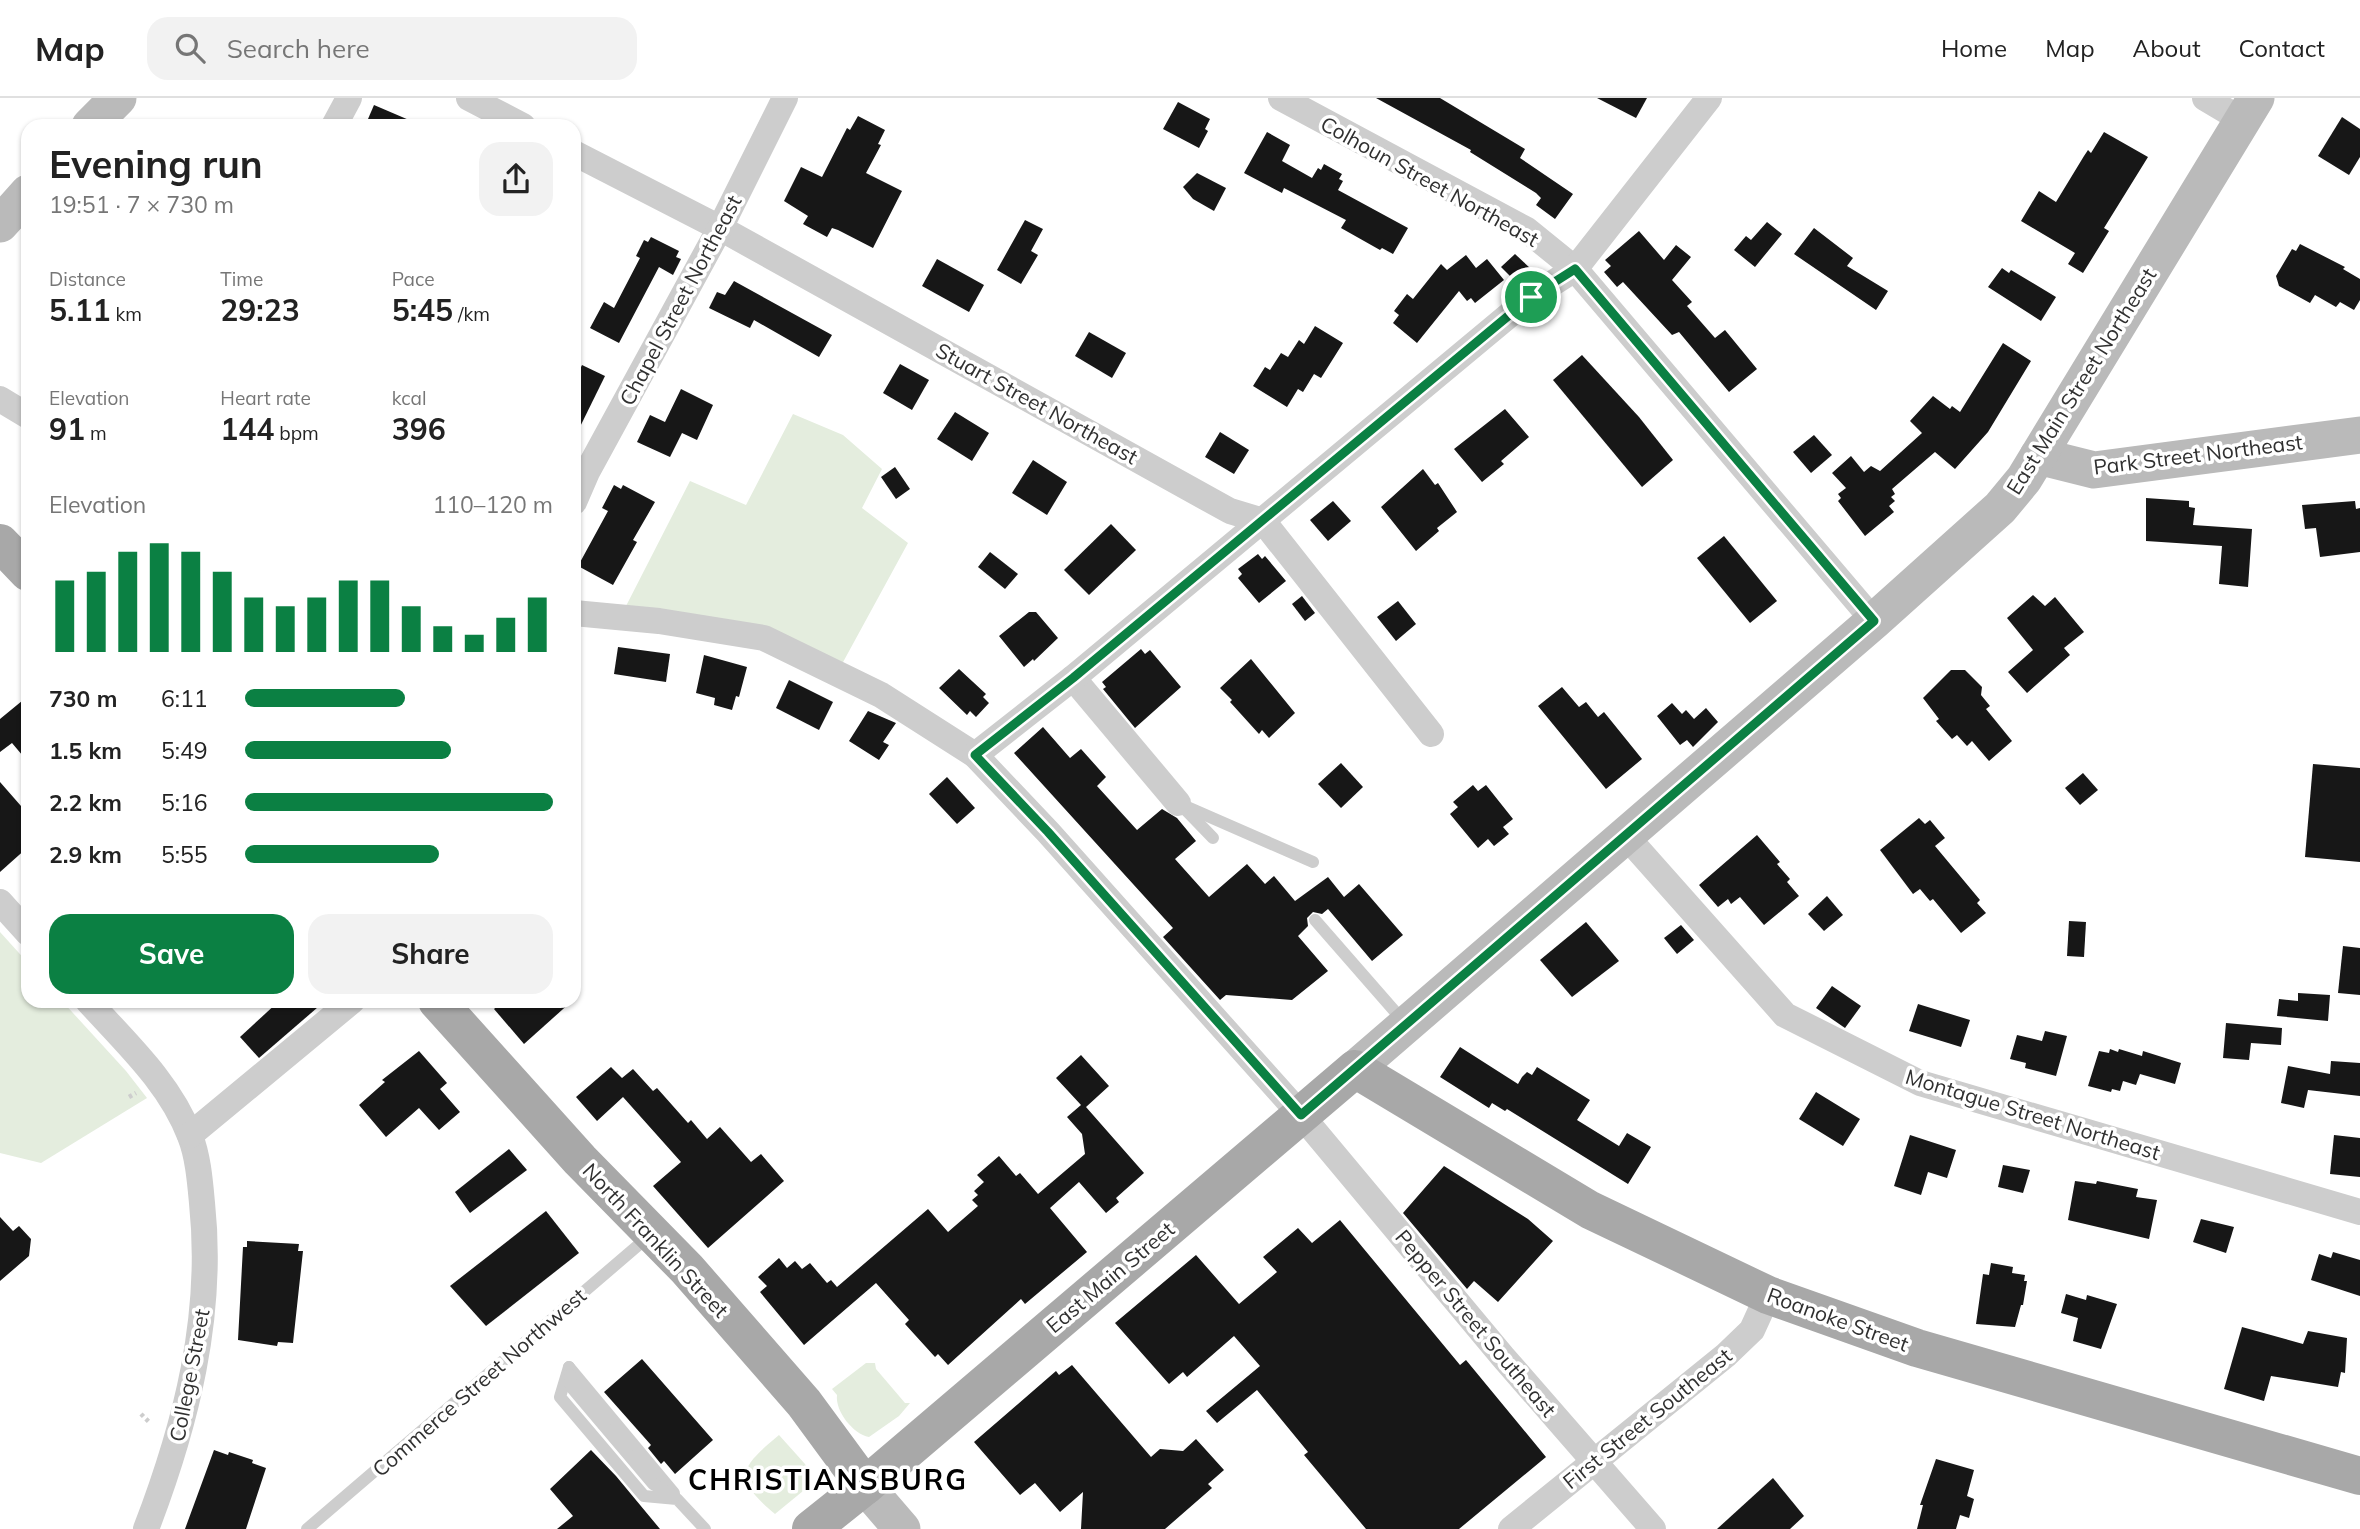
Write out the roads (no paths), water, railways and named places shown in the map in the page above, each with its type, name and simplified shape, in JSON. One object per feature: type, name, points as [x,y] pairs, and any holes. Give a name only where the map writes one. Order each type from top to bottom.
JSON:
[{"type":"main road","points":[[0,543],[21,565]]},
{"type":"main road","name":"North Franklin Street","points":[[443,1008],[580,1160],[687,1269],[804,1403],[865,1486]]},
{"type":"main road","name":"East Main Street","points":[[811,1529],[1355,1069]]},
{"type":"main road","name":"Roanoke Street","points":[[1355,1069],[1590,1210],[1768,1295],[1841,1323],[1968,1364],[2360,1476]]},
{"type":"street","points":[[97,119],[118,98]]},
{"type":"street","points":[[338,119],[349,98]]},
{"type":"street","points":[[469,98],[510,119]]},
{"type":"street","name":"Chapel Street Northeast","points":[[581,468],[720,228],[785,98]]},
{"type":"street","name":"Colhoun Street Northeast","points":[[1281,98],[1527,230],[1575,269],[1874,621]]},
{"type":"street","points":[[975,755],[1073,678],[1531,297],[1575,269],[1709,98]]},
{"type":"street","points":[[2205,98],[2249,109]]},
{"type":"street","name":"East Main Street Northeast","points":[[1355,1069],[1874,621],[2000,508],[2024,479],[2249,109]]},
{"type":"street","name":"Stuart Street Northeast","points":[[581,156],[720,228],[1230,511],[1263,521]]},
{"type":"street","points":[[0,225],[21,201]]},
{"type":"street","points":[[0,399],[21,412]]},
{"type":"street","name":"Park Street Northeast","points":[[2038,456],[2094,470],[2360,435]]},
{"type":"street","points":[[1263,521],[1431,734]]},
{"type":"street","name":"Pepper Street Southeast","points":[[581,614],[659,621],[764,638],[881,695],[975,755],[1048,832],[1301,1115],[1593,1462],[1653,1529]]},
{"type":"street","points":[[1073,678],[1178,803]]},
{"type":"street","name":"Montague Street Northeast","points":[[1625,835],[1785,1015],[1920,1083],[2360,1212]]},
{"type":"street","points":[[0,902],[21,925]]},
{"type":"street","name":"College Street","points":[[94,1008],[159,1079],[190,1135],[200,1178],[206,1251],[201,1334],[180,1429],[146,1529]]},
{"type":"street","points":[[190,1135],[344,1008]]},
{"type":"street","name":"First Street Southeast","points":[[1511,1529],[1726,1355],[1752,1330],[1768,1295]]},
{"type":"street","points":[[865,1486],[902,1529]]},
{"type":"lane","points":[[1178,803],[1213,838]]},
{"type":"lane","points":[[1178,803],[1313,862]]},
{"type":"lane","points":[[1315,920],[1406,1024]]},
{"type":"lane","name":"Commerce Street Northwest","points":[[307,1529],[651,1234]]},
{"type":"lane","points":[[677,1499],[645,1496],[560,1397],[569,1367],[662,1476],[677,1499],[705,1529]]},
{"type":"district","name":"CHRISTIANSBURG","points":[[828,1479]]}]
